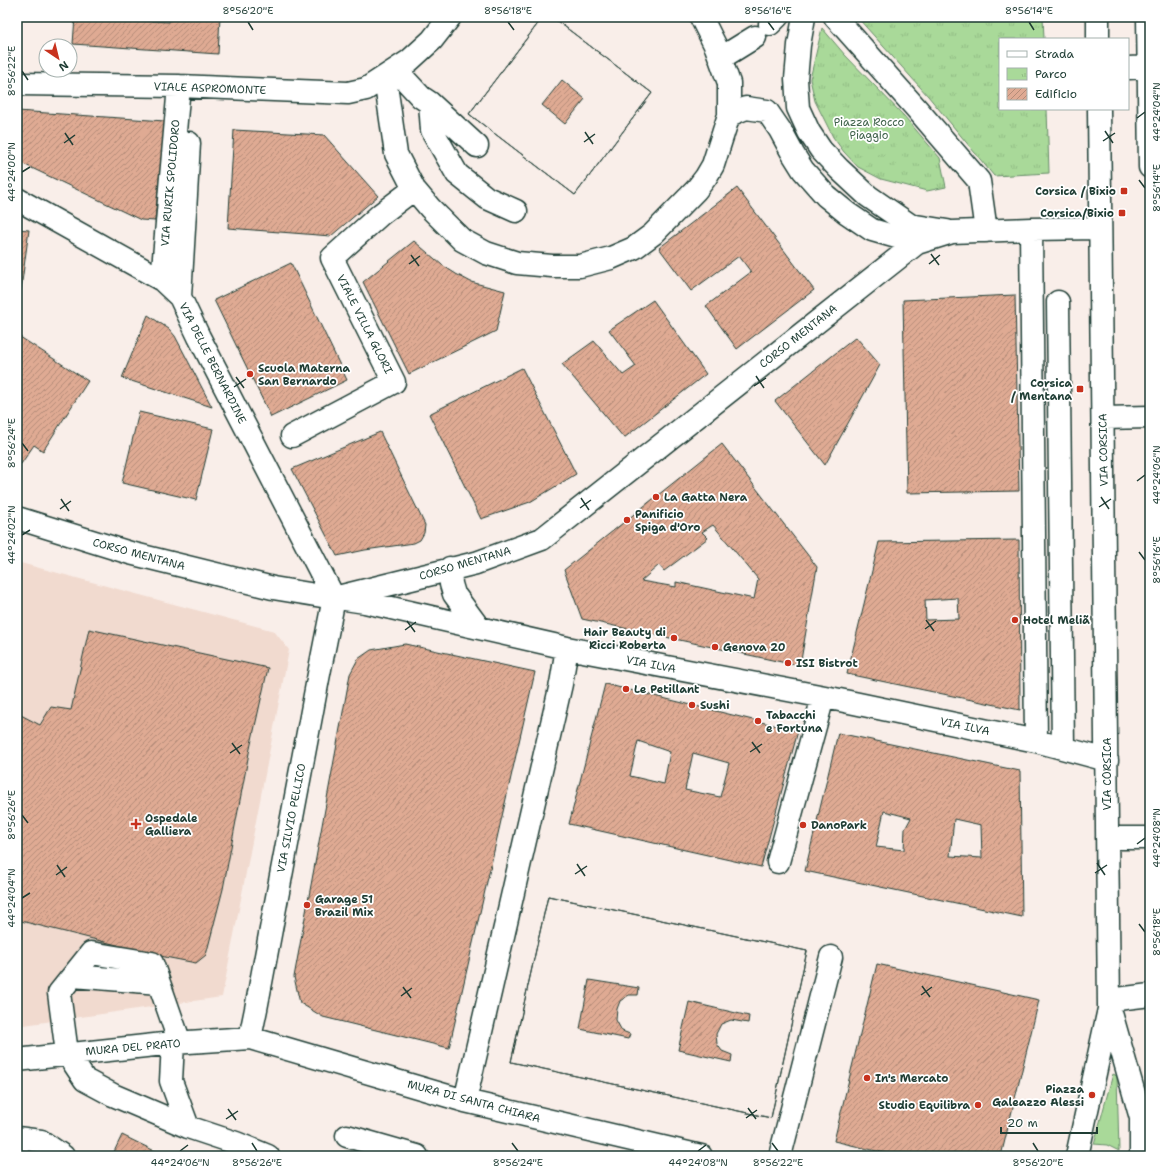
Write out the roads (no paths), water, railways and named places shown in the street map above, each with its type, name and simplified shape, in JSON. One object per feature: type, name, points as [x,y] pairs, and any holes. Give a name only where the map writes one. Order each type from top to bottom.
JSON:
[{"type":"street","name":"VIALE ASPROMONTE","points":[[17,84],[179,86],[348,93],[366,89],[409,61],[432,40],[450,17]]},
{"type":"street","points":[[390,74],[396,154],[414,189],[430,208],[462,240],[486,253],[517,263],[552,266],[580,266],[611,258],[634,248],[653,234],[696,190],[713,165],[729,115],[729,83],[720,58],[700,17]]},
{"type":"street","points":[[804,17],[799,46],[796,79],[798,108],[809,132],[821,150],[868,196],[910,225],[952,232],[1099,228]]},
{"type":"street","points":[[836,17],[979,181],[986,231]]},
{"type":"street","points":[[1098,17],[1098,38]]},
{"type":"street","points":[[1148,17],[1142,67],[1150,167]]},
{"type":"street","points":[[720,58],[767,26]]},
{"type":"street","points":[[390,74],[430,103],[477,146]]},
{"type":"street","name":"VIA RURIK SPOLIDORO","points":[[162,280],[179,86]]},
{"type":"street","points":[[430,103],[432,130],[457,174],[487,198],[516,211]]},
{"type":"street","points":[[729,115],[746,108],[767,111],[804,170],[826,196],[872,230],[916,243],[952,232]]},
{"type":"street","name":"VIA RURIK SPOLIDORO","points":[[180,297],[191,110]]},
{"type":"street","name":"VIA CORSICA","points":[[1099,110],[1099,228],[1103,418],[1109,1003]]},
{"type":"street","name":"VIALE VILLA GLORI","points":[[292,436],[394,382],[332,258],[381,214],[414,189]]},
{"type":"street","name":"VIA DELLE BERNARDINE","points":[[17,199],[162,280],[180,297],[199,338],[334,598]]},
{"type":"street","points":[[1031,229],[1036,741]]},
{"type":"street","name":"CORSO MENTANA","points":[[17,518],[130,553],[273,588],[334,598],[450,568],[476,563],[542,540],[916,243]]},
{"type":"street","points":[[1058,302],[1063,748]]},
{"type":"street","points":[[1103,418],[1150,417]]},
{"type":"street","points":[[450,568],[451,584],[454,594],[479,628]]},
{"type":"street","name":"VIA ILVA","points":[[334,598],[364,602],[567,648],[823,697],[1036,741],[1107,760]]},
{"type":"street","name":"VIA SILVIO PELLICO","points":[[250,1038],[334,598]]},
{"type":"street","points":[[465,1101],[561,684],[567,648]]},
{"type":"street","points":[[778,862],[823,697]]},
{"type":"street","points":[[1107,838],[1150,838]]},
{"type":"street","points":[[188,1127],[171,1081],[177,1043],[152,963],[91,953],[59,994],[67,1053],[85,1080],[113,1095],[188,1127],[236,1143],[268,1156]]},
{"type":"street","points":[[780,1156],[831,957]]},
{"type":"street","points":[[1109,1003],[1150,995]]},
{"type":"street","points":[[1109,1003],[1146,1112],[1141,1156]]},
{"type":"street","points":[[1077,1156],[1109,1003]]},
{"type":"street","name":"MURA DEL PRATO","points":[[17,1060],[67,1053],[205,1040],[250,1038]]},
{"type":"street","name":"MURA DI SANTA CHIARA","points":[[250,1038],[465,1101],[701,1156]]},
{"type":"street","points":[[347,1136],[417,1156]]},
{"type":"street","points":[[17,1138],[41,1142],[64,1156]]},
{"type":"place","name":"Corsica / Bixio","points":[[1124,191]]},
{"type":"place","name":"Corsica/Bixio","points":[[1122,213]]},
{"type":"place","name":"Scuola Materna San Bernardo","points":[[250,374]]},
{"type":"place","name":"Corsica / Mentana","points":[[1080,389]]},
{"type":"place","name":"La Gatta Nera","points":[[656,497]]},
{"type":"place","name":"Panificio Spiga d'Oro","points":[[627,520]]},
{"type":"place","name":"Hotel Meliã","points":[[1015,620]]},
{"type":"place","name":"Hair Beauty di Ricci Roberta","points":[[674,638]]},
{"type":"place","name":"Genova 20","points":[[715,647]]},
{"type":"place","name":"ISI Bistrot","points":[[788,663]]},
{"type":"place","name":"Le Petillant","points":[[626,689]]},
{"type":"place","name":"Sushi","points":[[692,705]]},
{"type":"place","name":"Tabacchi e Fortuna","points":[[758,721]]},
{"type":"place","name":"Ospedale Galliera","points":[[136,824]]},
{"type":"place","name":"DanoPark","points":[[803,825]]},
{"type":"place","name":"Garage 51 Brazil Mix","points":[[307,905]]},
{"type":"place","name":"In's Mercato","points":[[867,1078]]},
{"type":"place","name":"Piazza Galeazzo Alessi","points":[[1092,1095]]},
{"type":"place","name":"Studio Equilibra","points":[[978,1105]]},
{"type":"park label","name":"Piazza Rocco Piaggio","points":[[869,128]]}]
